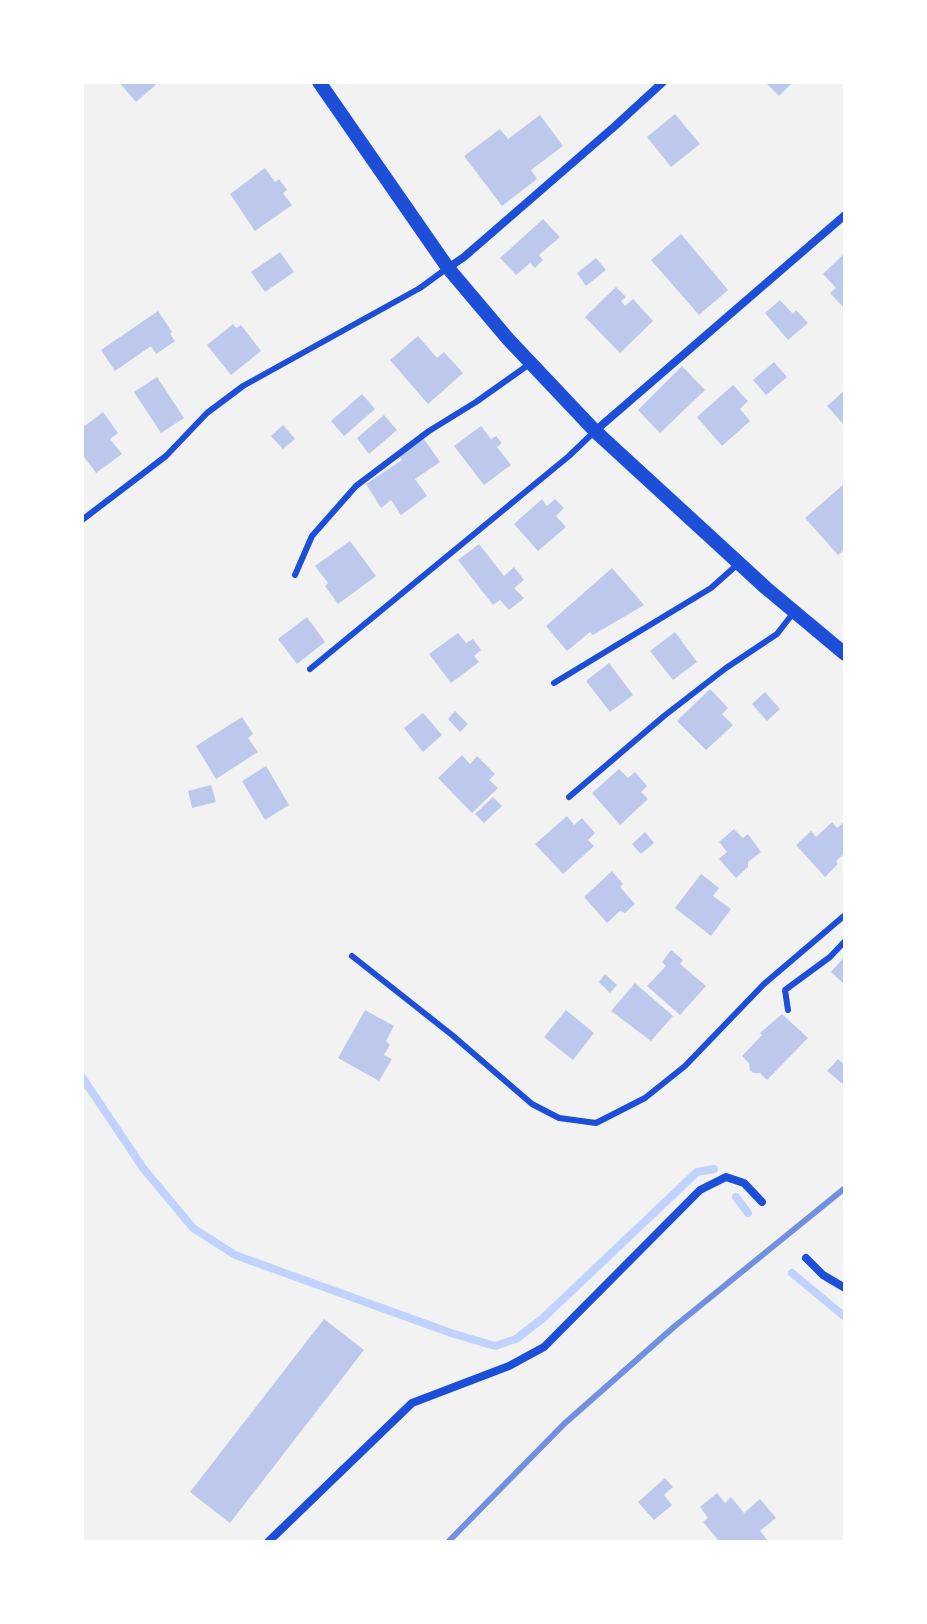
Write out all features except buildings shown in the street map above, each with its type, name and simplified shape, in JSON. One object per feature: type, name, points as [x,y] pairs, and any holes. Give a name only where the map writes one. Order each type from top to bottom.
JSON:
[{"type":"street","points":[[319,82],[448,268],[531,363],[595,431],[739,563],[845,654]]},
{"type":"street","points":[[448,268],[663,82]]},
{"type":"street","points":[[595,431],[845,215]]},
{"type":"street","points":[[268,1542],[412,1403],[509,1366],[544,1347],[700,1190],[726,1177],[744,1183],[762,1202]]},
{"type":"street","points":[[806,1258],[823,1275],[845,1288]]},
{"type":"lane","points":[[82,520],[166,456],[207,413],[243,386],[420,288],[448,268]]},
{"type":"lane","points":[[295,575],[312,536],[356,486],[429,431],[531,363]]},
{"type":"lane","points":[[310,669],[569,456],[595,431]]},
{"type":"lane","points":[[554,683],[711,588],[739,563]]},
{"type":"lane","points":[[569,797],[664,716],[777,634],[795,612]]},
{"type":"lane","points":[[352,956],[452,1035],[532,1104],[559,1118],[596,1123],[645,1098],[685,1066],[764,984],[845,915]]},
{"type":"lane","points":[[788,1010],[785,990],[830,957],[845,941]]},
{"type":"waterway","points":[[82,1077],[143,1168],[193,1228],[235,1255],[495,1346],[516,1339],[542,1319],[697,1172],[714,1169]]},
{"type":"waterway","points":[[736,1197],[748,1213]]},
{"type":"waterway","points":[[792,1273],[845,1317]]},
{"type":"railway","points":[[448,1542],[564,1424],[675,1326],[845,1188]]}]
